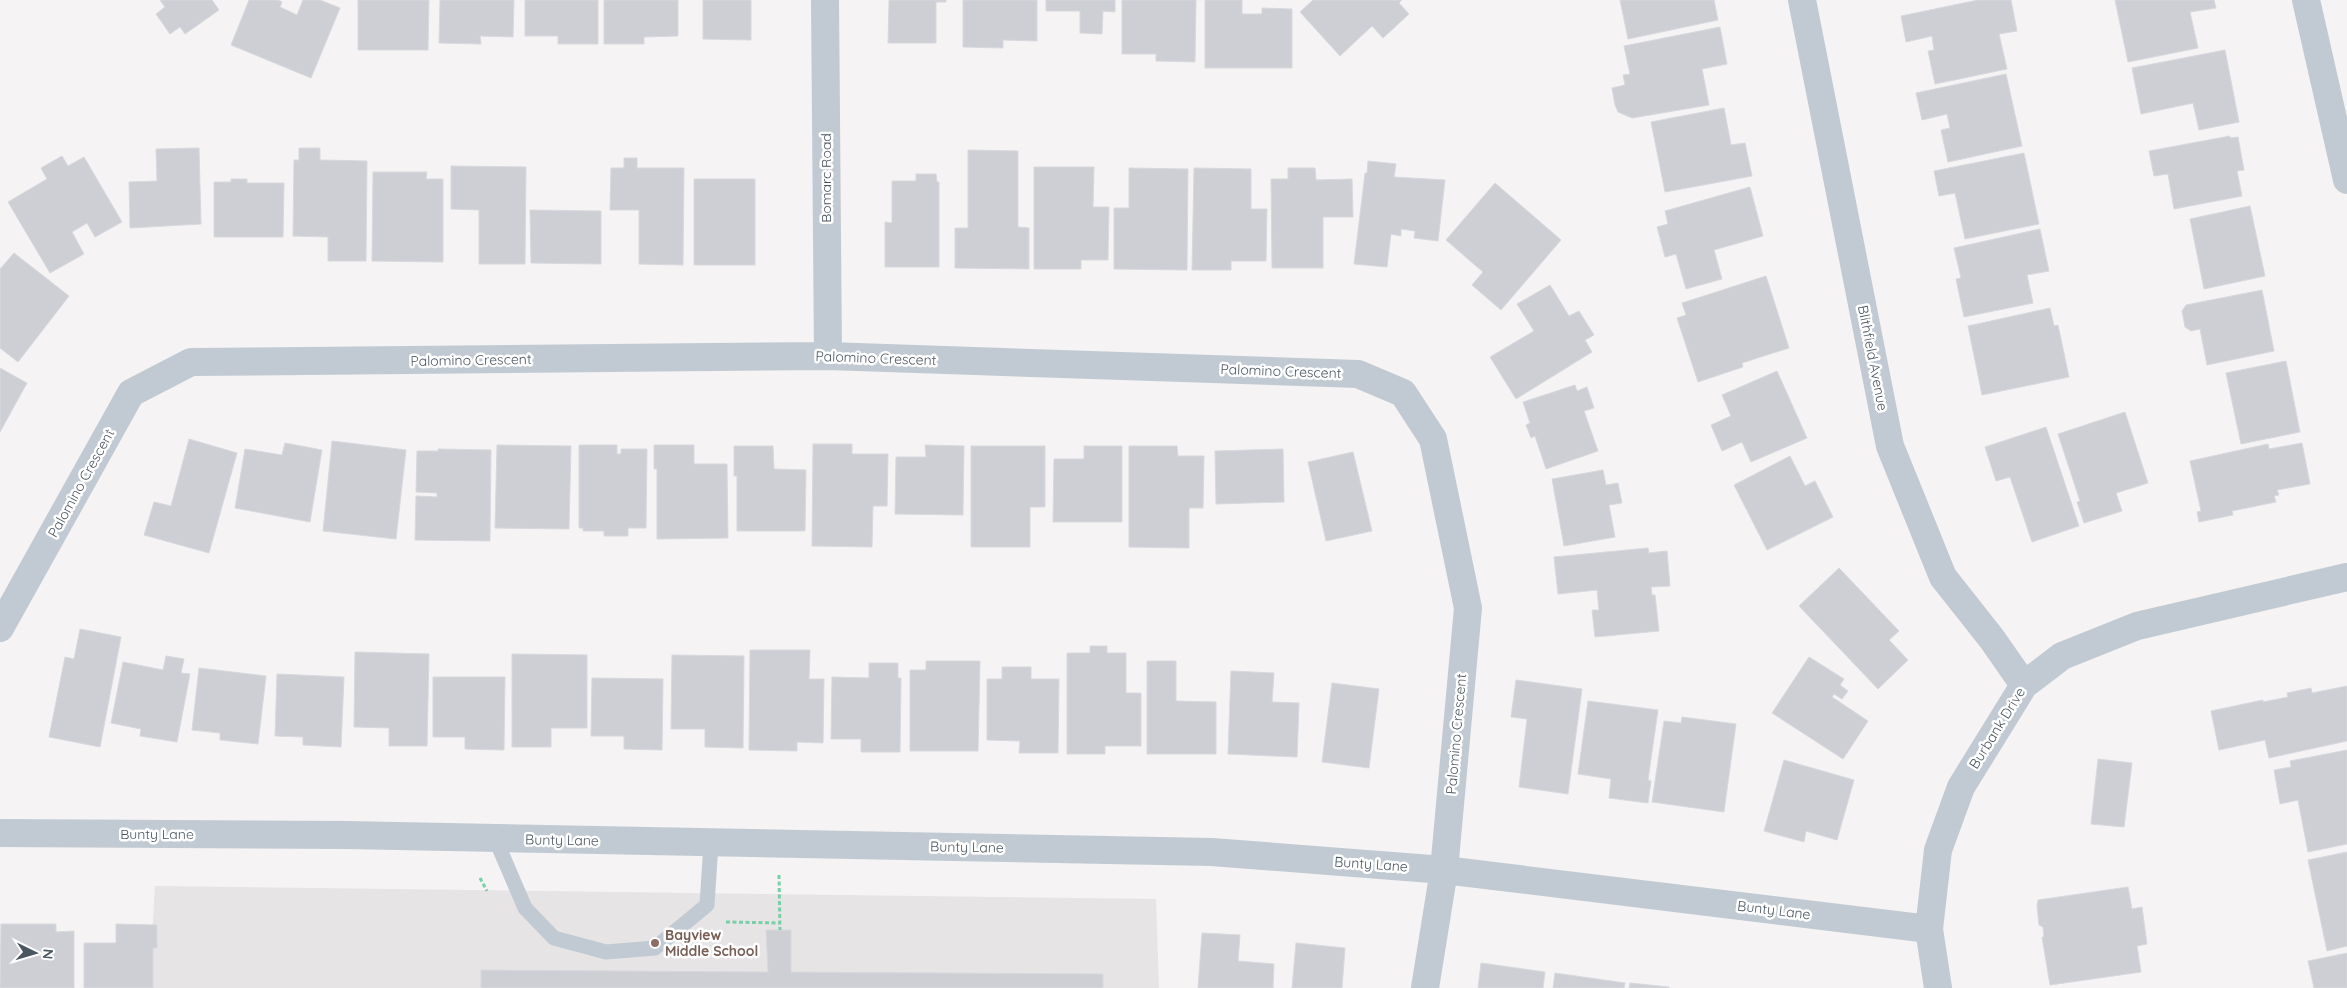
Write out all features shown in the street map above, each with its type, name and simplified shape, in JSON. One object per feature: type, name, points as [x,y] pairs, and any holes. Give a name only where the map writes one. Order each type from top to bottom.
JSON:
[{"type":"street","name":"Bomarc Road","points":[[825,0],[828,356]]},
{"type":"street","name":"Blithfield Avenue","points":[[1802,0],[1890,446],[1943,577],[1992,639],[2024,684]]},
{"type":"street","points":[[2306,0],[2347,180]]},
{"type":"street","name":"Palomino Crescent","points":[[0,628],[131,393],[191,362],[828,356],[1358,374],[1403,392],[1433,439],[1468,608],[1444,870],[1425,988]]},
{"type":"street","name":"Burbank Drive","points":[[1938,988],[1929,929],[1938,850],[1961,787],[2024,684],[2062,656],[2137,626],[2347,576]]},
{"type":"street","name":"Bunty Lane","points":[[0,833],[347,835],[1212,852],[1444,870],[1929,929]]},
{"type":"lane","points":[[495,838],[525,908],[554,938],[606,952],[655,948],[707,905],[711,843]]},
{"type":"path","points":[[779,844],[780,930]]},
{"type":"shaded area","name":"Bayview Middle School","points":[[155,886],[1156,899],[1159,988],[149,988]]},
{"type":"building","points":[[160,0],[212,0],[219,10],[185,34],[180,27],[170,34],[156,14],[165,7]]},
{"type":"building","points":[[249,0],[278,0],[282,2],[280,7],[297,15],[303,0],[320,0],[340,8],[311,78],[231,45]]},
{"type":"building","points":[[358,0],[429,0],[428,50],[358,50]]},
{"type":"building","points":[[440,0],[514,0],[513,37],[480,36],[481,44],[439,43]]},
{"type":"building","points":[[525,0],[598,0],[598,44],[558,44],[558,36],[525,36]]},
{"type":"building","points":[[604,0],[678,0],[678,36],[644,37],[644,44],[604,44]]},
{"type":"building","points":[[703,0],[751,0],[751,40],[703,39]]},
{"type":"building","points":[[889,0],[946,0],[946,2],[936,2],[936,43],[888,43]]},
{"type":"building","points":[[963,0],[1037,0],[1037,41],[1003,40],[1003,48],[963,47]]},
{"type":"building","points":[[1046,0],[1115,0],[1115,12],[1103,11],[1102,34],[1080,33],[1080,11],[1046,11]]},
{"type":"building","points":[[1122,0],[1196,0],[1195,62],[1156,61],[1156,54],[1122,54]]},
{"type":"building","points":[[1205,0],[1242,0],[1242,14],[1262,14],[1262,8],[1292,9],[1292,68],[1205,68]]},
{"type":"building","points":[[1313,0],[1402,0],[1399,3],[1409,14],[1383,38],[1372,26],[1340,56],[1300,12]]},
{"type":"building","points":[[1620,0],[1714,0],[1718,20],[1628,39]]},
{"type":"building","points":[[1978,0],[2011,0],[2017,31],[1999,34],[2007,69],[1935,84],[1928,51],[1934,50],[1932,36],[1906,42],[1901,16]]},
{"type":"building","points":[[2115,0],[2214,0],[2216,8],[2190,12],[2198,48],[2128,62]]},
{"type":"building","points":[[1720,27],[1727,64],[1702,69],[1709,105],[1632,118],[1618,112],[1612,88],[1625,85],[1623,75],[1630,74],[1624,46]]},
{"type":"building","points":[[2225,50],[2239,122],[2199,130],[2193,103],[2141,114],[2132,68]]},
{"type":"building","points":[[2006,74],[2022,146],[1948,162],[1941,130],[1950,128],[1947,114],[1922,120],[1916,93]]},
{"type":"building","points":[[1724,108],[1731,145],[1745,143],[1752,176],[1665,192],[1651,122]]},
{"type":"building","points":[[2230,136],[2230,138],[2238,137],[2244,170],[2237,171],[2242,196],[2174,209],[2168,174],[2154,176],[2149,151]]},
{"type":"building","points":[[199,148],[201,224],[130,228],[129,182],[157,181],[156,149]]},
{"type":"building","points":[[299,148],[320,148],[320,160],[367,161],[366,261],[328,261],[328,237],[293,236],[294,160],[299,160]]},
{"type":"building","points":[[968,150],[1018,151],[1018,227],[1029,228],[1029,269],[955,268],[955,228],[968,228]]},
{"type":"building","points":[[2024,153],[2039,224],[1965,239],[1955,193],[1939,196],[1934,171]]},
{"type":"building","points":[[62,156],[68,166],[84,157],[122,222],[95,237],[87,223],[72,232],[84,254],[50,273],[8,202],[47,179],[41,168]]},
{"type":"building","points":[[624,158],[637,158],[637,168],[684,168],[683,265],[639,264],[639,210],[610,210],[611,168],[624,168]]},
{"type":"building","points":[[1368,161],[1396,164],[1394,177],[1445,180],[1438,241],[1414,238],[1415,231],[1401,229],[1401,236],[1391,234],[1387,267],[1354,264]]},
{"type":"building","points":[[451,166],[526,167],[525,264],[479,264],[479,210],[451,209]]},
{"type":"building","points":[[1034,167],[1094,167],[1093,207],[1109,207],[1108,260],[1081,260],[1081,269],[1034,269]]},
{"type":"building","points":[[1129,168],[1188,169],[1187,270],[1114,269],[1114,208],[1129,208]]},
{"type":"building","points":[[1194,168],[1251,169],[1251,209],[1267,209],[1266,261],[1231,261],[1231,270],[1192,270]]},
{"type":"building","points":[[1288,168],[1315,168],[1316,180],[1352,179],[1353,217],[1323,217],[1323,268],[1272,268],[1271,179],[1288,179]]},
{"type":"building","points":[[373,172],[427,172],[426,179],[443,179],[443,262],[372,261]]},
{"type":"building","points":[[916,174],[936,174],[937,182],[939,182],[939,267],[885,267],[885,222],[892,223],[892,181],[916,181]]},
{"type":"building","points":[[231,179],[247,179],[247,183],[284,183],[283,237],[214,237],[214,182],[231,182]]},
{"type":"building","points":[[694,179],[755,179],[755,265],[694,265]]},
{"type":"building","points":[[1495,183],[1561,240],[1501,310],[1472,285],[1483,272],[1446,240]]},
{"type":"building","points":[[1750,187],[1763,236],[1714,250],[1722,279],[1686,289],[1676,254],[1665,257],[1657,227],[1668,224],[1665,211]]},
{"type":"building","points":[[2250,206],[2265,276],[2204,289],[2190,219]]},
{"type":"building","points":[[530,210],[601,211],[601,264],[531,263]]},
{"type":"building","points":[[2040,229],[2049,271],[2027,275],[2033,303],[1964,317],[1956,279],[1961,278],[1954,248]]},
{"type":"building","points":[[14,253],[69,296],[18,362],[0,348],[0,269]]},
{"type":"building","points":[[1766,276],[1789,348],[1742,363],[1743,367],[1698,382],[1677,318],[1686,315],[1682,303]]},
{"type":"building","points":[[1550,285],[1569,316],[1579,311],[1594,335],[1585,340],[1592,352],[1516,399],[1490,357],[1534,331],[1517,304]]},
{"type":"building","points":[[2262,290],[2274,351],[2207,365],[2200,329],[2191,331],[2185,327],[2182,311],[2186,305]]},
{"type":"building","points":[[2050,308],[2054,326],[2058,325],[2069,377],[1982,395],[1968,326]]},
{"type":"building","points":[[2286,361],[2300,432],[2241,444],[2226,373]]},
{"type":"building","points":[[0,368],[27,383],[0,432]]},
{"type":"building","points":[[1777,371],[1807,438],[1751,462],[1742,442],[1722,451],[1711,425],[1731,416],[1722,395]]},
{"type":"building","points":[[1575,385],[1577,391],[1587,387],[1594,408],[1584,411],[1598,451],[1546,469],[1535,436],[1531,438],[1526,425],[1530,423],[1523,402]]},
{"type":"building","points":[[2125,412],[2148,483],[2116,493],[2122,511],[2084,523],[2077,502],[2080,501],[2058,434]]},
{"type":"building","points":[[2046,427],[2079,526],[2032,542],[2010,477],[1996,481],[1985,447]]},
{"type":"building","points":[[189,439],[237,453],[209,553],[144,535],[154,502],[171,506]]},
{"type":"building","points":[[332,441],[406,450],[396,539],[323,531]]},
{"type":"building","points":[[285,443],[322,450],[310,522],[235,508],[245,449],[282,455]]},
{"type":"building","points":[[2302,443],[2310,484],[2277,490],[2279,495],[2274,496],[2276,502],[2232,511],[2233,515],[2199,522],[2197,512],[2201,511],[2190,461],[2268,444],[2269,449]]},
{"type":"building","points":[[813,444],[852,444],[852,454],[888,454],[887,506],[873,506],[872,547],[812,546]]},
{"type":"building","points":[[497,445],[571,446],[569,529],[495,528]]},
{"type":"building","points":[[579,445],[617,445],[617,454],[621,454],[621,449],[647,449],[646,528],[628,528],[628,536],[604,536],[604,531],[583,531],[583,528],[579,528]]},
{"type":"building","points":[[654,445],[694,445],[694,464],[727,464],[728,538],[657,539],[657,469],[654,469]]},
{"type":"building","points":[[925,445],[964,446],[963,515],[895,514],[896,457],[926,457]]},
{"type":"building","points":[[734,446],[773,446],[774,469],[806,470],[805,531],[737,531],[737,476],[734,476]]},
{"type":"building","points":[[971,446],[1045,446],[1045,507],[1030,507],[1030,547],[971,547]]},
{"type":"building","points":[[1084,446],[1122,446],[1122,522],[1053,522],[1054,459],[1084,459]]},
{"type":"building","points":[[1129,446],[1177,446],[1178,456],[1204,456],[1203,508],[1189,508],[1189,548],[1129,547]]},
{"type":"building","points":[[438,449],[491,450],[490,541],[415,540],[416,496],[437,497],[437,493],[416,492],[417,451],[438,451]]},
{"type":"building","points":[[1283,449],[1284,502],[1216,504],[1215,451]]},
{"type":"building","points":[[1353,452],[1372,531],[1326,541],[1308,462]]},
{"type":"building","points":[[1790,456],[1805,486],[1815,481],[1833,517],[1767,550],[1734,485]]},
{"type":"building","points":[[1603,470],[1606,485],[1618,483],[1622,503],[1609,505],[1615,537],[1564,546],[1552,479]]},
{"type":"building","points":[[1648,548],[1649,553],[1667,551],[1670,586],[1651,587],[1652,595],[1655,595],[1659,631],[1595,637],[1592,610],[1599,610],[1597,590],[1558,594],[1554,557]]},
{"type":"building","points":[[1839,568],[1899,631],[1889,640],[1908,660],[1878,689],[1799,606]]},
{"type":"building","points":[[80,629],[121,637],[100,747],[49,737],[65,657],[74,659]]},
{"type":"building","points":[[1090,646],[1107,646],[1107,653],[1126,653],[1126,693],[1141,693],[1141,746],[1105,746],[1105,754],[1067,754],[1067,653],[1090,653]]},
{"type":"building","points":[[750,650],[810,650],[809,679],[824,679],[823,743],[797,742],[797,751],[749,750]]},
{"type":"building","points":[[355,652],[429,654],[427,746],[389,746],[389,728],[354,727]]},
{"type":"building","points":[[512,654],[587,655],[587,728],[551,728],[551,747],[512,747]]},
{"type":"building","points":[[672,655],[744,656],[743,748],[705,747],[705,729],[671,729]]},
{"type":"building","points":[[166,656],[184,659],[181,673],[190,674],[177,742],[140,736],[141,729],[111,723],[123,662],[163,670]]},
{"type":"building","points":[[1809,657],[1844,679],[1840,685],[1848,691],[1842,699],[1834,694],[1832,697],[1868,721],[1843,759],[1772,713]]},
{"type":"building","points":[[926,661],[980,661],[978,751],[910,751],[910,670],[926,670]]},
{"type":"building","points":[[1147,661],[1176,661],[1176,701],[1216,702],[1216,754],[1147,754]]},
{"type":"building","points":[[869,663],[898,663],[898,678],[901,678],[900,752],[861,752],[861,739],[831,739],[832,677],[869,678]]},
{"type":"building","points":[[1002,667],[1031,667],[1031,679],[1059,679],[1058,753],[1019,753],[1020,741],[987,740],[987,679],[1002,679]]},
{"type":"building","points":[[199,668],[266,676],[258,744],[220,740],[220,733],[192,730]]},
{"type":"building","points":[[1231,671],[1274,673],[1272,702],[1299,703],[1297,757],[1228,754]]},
{"type":"building","points":[[277,674],[344,677],[341,747],[303,745],[303,737],[275,736]]},
{"type":"building","points":[[433,677],[505,677],[504,750],[465,749],[465,737],[433,737]]},
{"type":"building","points":[[592,678],[663,679],[662,750],[624,749],[624,736],[591,736]]},
{"type":"building","points":[[1516,680],[1582,689],[1568,794],[1519,787],[1527,719],[1511,717]]},
{"type":"building","points":[[1332,683],[1379,689],[1369,768],[1322,762]]},
{"type":"building","points":[[2347,686],[2347,741],[2269,758],[2265,740],[2219,750],[2211,711],[2263,700],[2263,702],[2288,697],[2287,693],[2311,688],[2312,693]]},
{"type":"building","points":[[1588,701],[1658,710],[1648,780],[1651,781],[1648,803],[1609,798],[1611,779],[1578,774]]},
{"type":"building","points":[[1682,717],[1736,724],[1724,812],[1652,802],[1664,721],[1681,723]]},
{"type":"building","points":[[2347,750],[2347,844],[2308,852],[2298,800],[2280,804],[2274,770],[2291,767],[2290,761]]},
{"type":"building","points":[[2098,759],[2132,763],[2124,827],[2091,824]]},
{"type":"building","points":[[1784,760],[1854,780],[1837,840],[1806,831],[1804,842],[1764,831]]},
{"type":"building","points":[[2347,852],[2347,946],[2327,951],[2308,860]]},
{"type":"building","points":[[2128,887],[2132,909],[2142,907],[2147,944],[2137,946],[2141,972],[2050,985],[2042,937],[2044,937],[2043,927],[2039,925],[2038,900]]},
{"type":"building","points":[[1,924],[56,924],[56,932],[74,931],[74,988],[0,988]]},
{"type":"building","points":[[116,924],[157,925],[157,948],[153,948],[153,988],[84,988],[84,943],[116,943]]},
{"type":"building","points":[[766,930],[791,930],[791,972],[1103,974],[1103,988],[481,988],[481,970],[768,972]]},
{"type":"building","points":[[1202,933],[1240,935],[1238,961],[1274,964],[1273,988],[1198,988]]},
{"type":"building","points":[[1296,943],[1345,948],[1342,988],[1292,988]]},
{"type":"building","points":[[2347,953],[2347,988],[2314,988],[2308,961]]},
{"type":"building","points":[[1481,963],[1545,972],[1543,988],[1478,988]]},
{"type":"building","points":[[1555,973],[1625,983],[1624,988],[1553,988]]},
{"type":"building","points":[[1630,983],[1669,987],[1669,988],[1629,988]]},
{"type":"place","name":"Bayview Middle School","points":[[655,943]]}]
